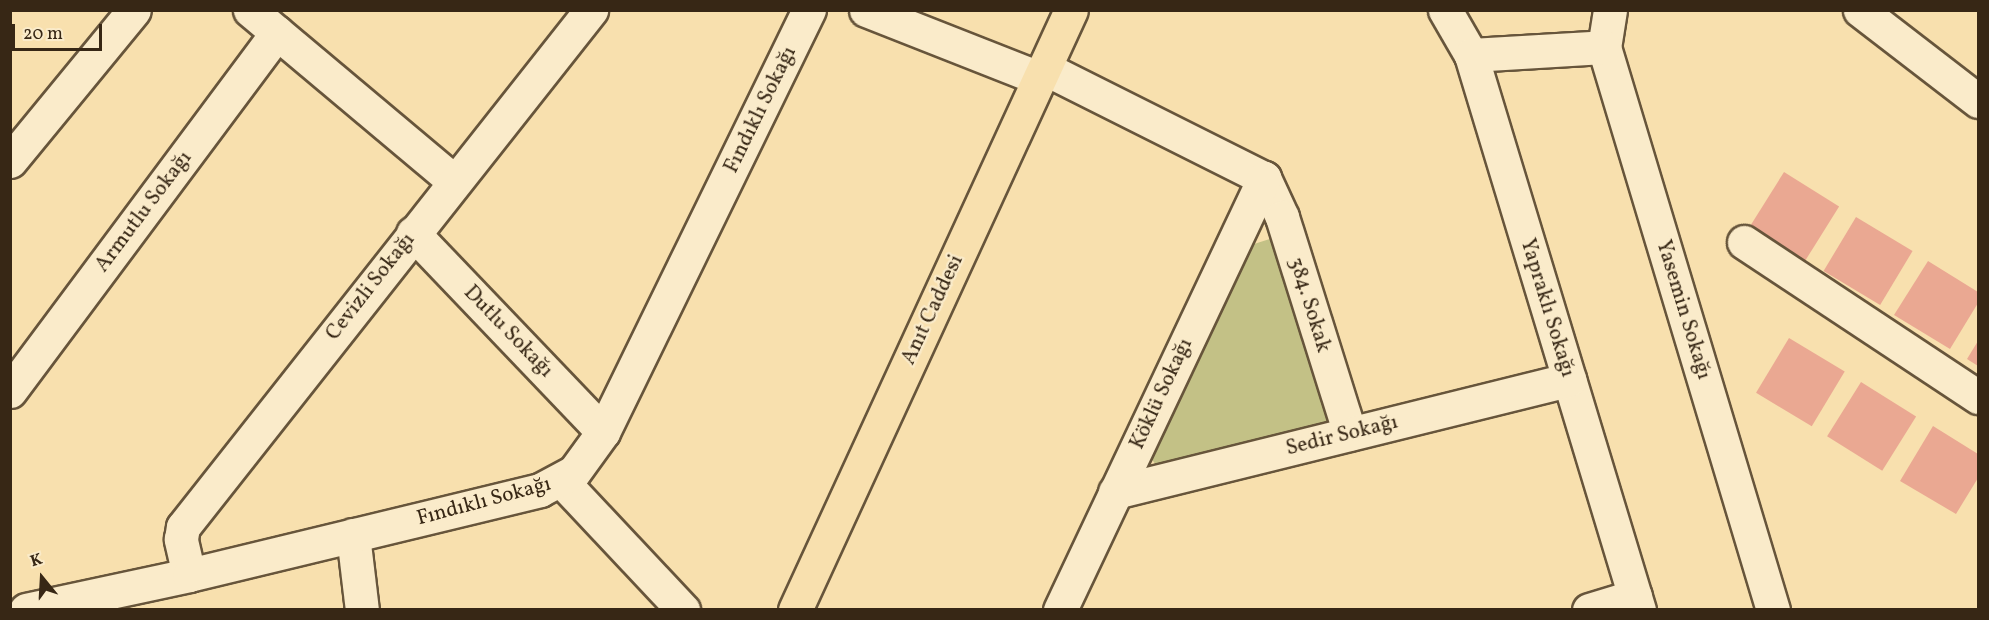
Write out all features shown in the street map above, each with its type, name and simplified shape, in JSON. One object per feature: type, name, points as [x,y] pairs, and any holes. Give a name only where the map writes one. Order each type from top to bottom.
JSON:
[{"type":"main road","name":"Anıt Caddesi","points":[[795,609],[1071,10]]},
{"type":"street","points":[[10,161],[134,10]]},
{"type":"street","points":[[250,10],[454,182]]},
{"type":"street","name":"Cevizli Sokağı","points":[[189,575],[181,539],[183,526],[591,10]]},
{"type":"street","name":"Fındıklı Sokağı","points":[[26,609],[189,575],[562,481],[584,462],[603,432],[809,10]]},
{"type":"street","points":[[867,10],[1042,73],[1264,178]]},
{"type":"street","name":"Yapraklı Sokağı","points":[[1445,10],[1471,56],[1637,603]]},
{"type":"street","name":"Yasemin Sokağı","points":[[1610,10],[1604,47],[1773,609]]},
{"type":"street","points":[[1860,10],[1978,101]]},
{"type":"street","name":"Armutlu Sokağı","points":[[10,391],[277,33]]},
{"type":"street","points":[[1471,56],[1604,47]]},
{"type":"street","name":"384. Sokak","points":[[1264,178],[1282,217],[1350,434]]},
{"type":"street","name":"Köklü Sokağı","points":[[1060,609],[1264,178]]},
{"type":"street","name":"Dutlu Sokağı","points":[[413,233],[603,432]]},
{"type":"street","points":[[1744,242],[1978,397]]},
{"type":"street","name":"Sedir Sokağı","points":[[1116,492],[1569,380]]},
{"type":"street","points":[[562,481],[683,609]]},
{"type":"street","points":[[353,535],[362,609]]},
{"type":"street","points":[[1589,609],[1637,603]]},
{"type":"shaded area","points":[[1273,238],[1332,421],[1156,465],[1148,454],[1251,245]]},
{"type":"building","points":[[1784,172],[1839,206],[1805,262],[1750,227]]},
{"type":"building","points":[[1856,217],[1913,251],[1880,305],[1824,271]]},
{"type":"building","points":[[1928,261],[1978,292],[1978,303],[1950,349],[1894,315]]},
{"type":"building","points":[[1789,338],[1845,371],[1812,426],[1756,393]]},
{"type":"building","points":[[1978,341],[1978,366],[1967,359]]},
{"type":"building","points":[[1861,382],[1916,416],[1882,471],[1827,436]]},
{"type":"building","points":[[1933,426],[1978,454],[1978,478],[1956,514],[1900,481]]}]
